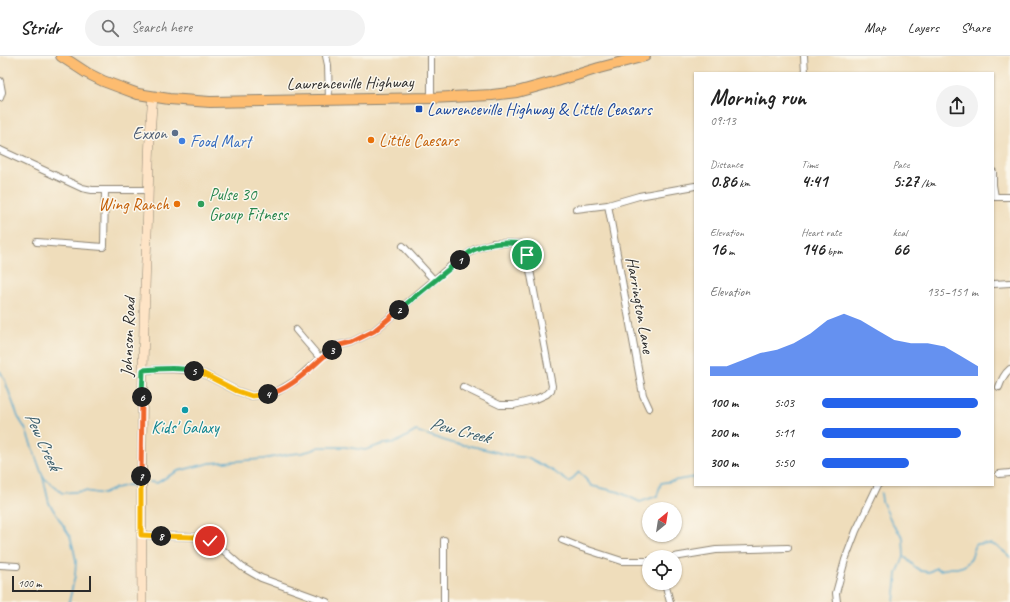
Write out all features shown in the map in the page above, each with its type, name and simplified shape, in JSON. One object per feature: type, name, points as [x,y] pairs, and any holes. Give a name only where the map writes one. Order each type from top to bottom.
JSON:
[{"type":"main road","name":"Lawrenceville Highway","points":[[61,56],[87,73],[103,81],[138,94],[169,100],[210,102],[492,96],[517,92],[645,56]]},
{"type":"street","points":[[326,56],[328,65],[329,100]]},
{"type":"street","points":[[431,56],[431,98]]},
{"type":"street","points":[[804,56],[805,72]]},
{"type":"street","points":[[0,81],[2,92],[0,98]]},
{"type":"street","name":"Johnson Road","points":[[142,602],[141,425],[149,190],[149,148],[154,97]]},
{"type":"street","points":[[0,150],[82,188],[92,190],[149,190]]},
{"type":"street","points":[[576,209],[608,205],[639,196],[694,186]]},
{"type":"street","points":[[37,242],[103,247],[105,190]]},
{"type":"street","points":[[994,191],[995,197],[1010,197]]},
{"type":"street","name":"Harrington Lane","points":[[608,205],[643,395],[649,408]]},
{"type":"street","points":[[143,370],[189,370],[204,374],[237,391],[252,396],[275,393],[295,381],[320,358],[336,346],[352,342],[374,331],[453,264],[475,249],[492,243],[522,244],[526,248],[552,386],[551,390],[547,394],[536,399],[514,405],[500,405],[463,387]]},
{"type":"street","points":[[403,246],[434,280]]},
{"type":"street","points":[[994,284],[1010,283]]},
{"type":"street","points":[[296,330],[320,358]]},
{"type":"street","points":[[999,387],[1003,377],[1010,369]]},
{"type":"street","points":[[999,474],[1010,474]]},
{"type":"street","points":[[837,602],[836,593],[845,560],[856,531],[878,486]]},
{"type":"street","points":[[141,535],[194,537],[210,541],[251,573],[327,602]]},
{"type":"street","points":[[444,540],[444,602]]},
{"type":"street","points":[[562,540],[622,561],[642,561]]},
{"type":"street","points":[[682,556],[716,550],[788,548]]},
{"type":"street","points":[[0,565],[17,566]]},
{"type":"street","points":[[667,590],[670,602]]},
{"type":"waterway","points":[[0,371],[18,417],[25,428],[43,477],[49,503],[70,536],[76,561],[75,576],[69,602]]},
{"type":"waterway","name":"Pew Creek","points":[[150,482],[157,483],[178,471],[210,463],[263,459],[301,453],[319,447],[345,447],[365,450],[380,445],[397,442],[416,431],[452,443],[512,456],[529,458],[553,471],[569,482],[579,472],[592,486],[619,492],[640,502],[657,496],[661,483],[694,477]]},
{"type":"waterway","name":"Pew Creek","points":[[43,477],[62,493],[85,491],[103,494],[116,488],[128,485],[134,486]]},
{"type":"waterway","name":"Pew Creek","points":[[881,493],[882,501],[893,525],[903,537],[904,556],[921,571],[929,572],[936,568],[940,570],[964,566],[971,559],[976,544],[992,544],[1010,557]]},
{"type":"waterway","points":[[894,602],[897,574],[904,556]]},
{"type":"place","name":"Lawrenceville Highway & Little Ceasars","points":[[419,109]]},
{"type":"place","name":"Exxon","points":[[175,133]]},
{"type":"place","name":"Little Caesars","points":[[371,140]]},
{"type":"place","name":"Food Mart","points":[[182,141]]},
{"type":"place","name":"Wing Ranch","points":[[177,204]]},
{"type":"place","name":"Pulse 30 Group Fitness","points":[[201,204]]},
{"type":"place","name":"Kids' Galaxy","points":[[185,410]]},
{"type":"route","points":[[210,541],[194,537],[141,535],[141,425],[143,370],[189,370],[204,374],[237,391],[252,396],[275,393],[295,381],[320,358],[336,346],[352,342],[374,331],[453,264],[475,249],[492,243],[522,244],[526,248],[527,255]]}]
